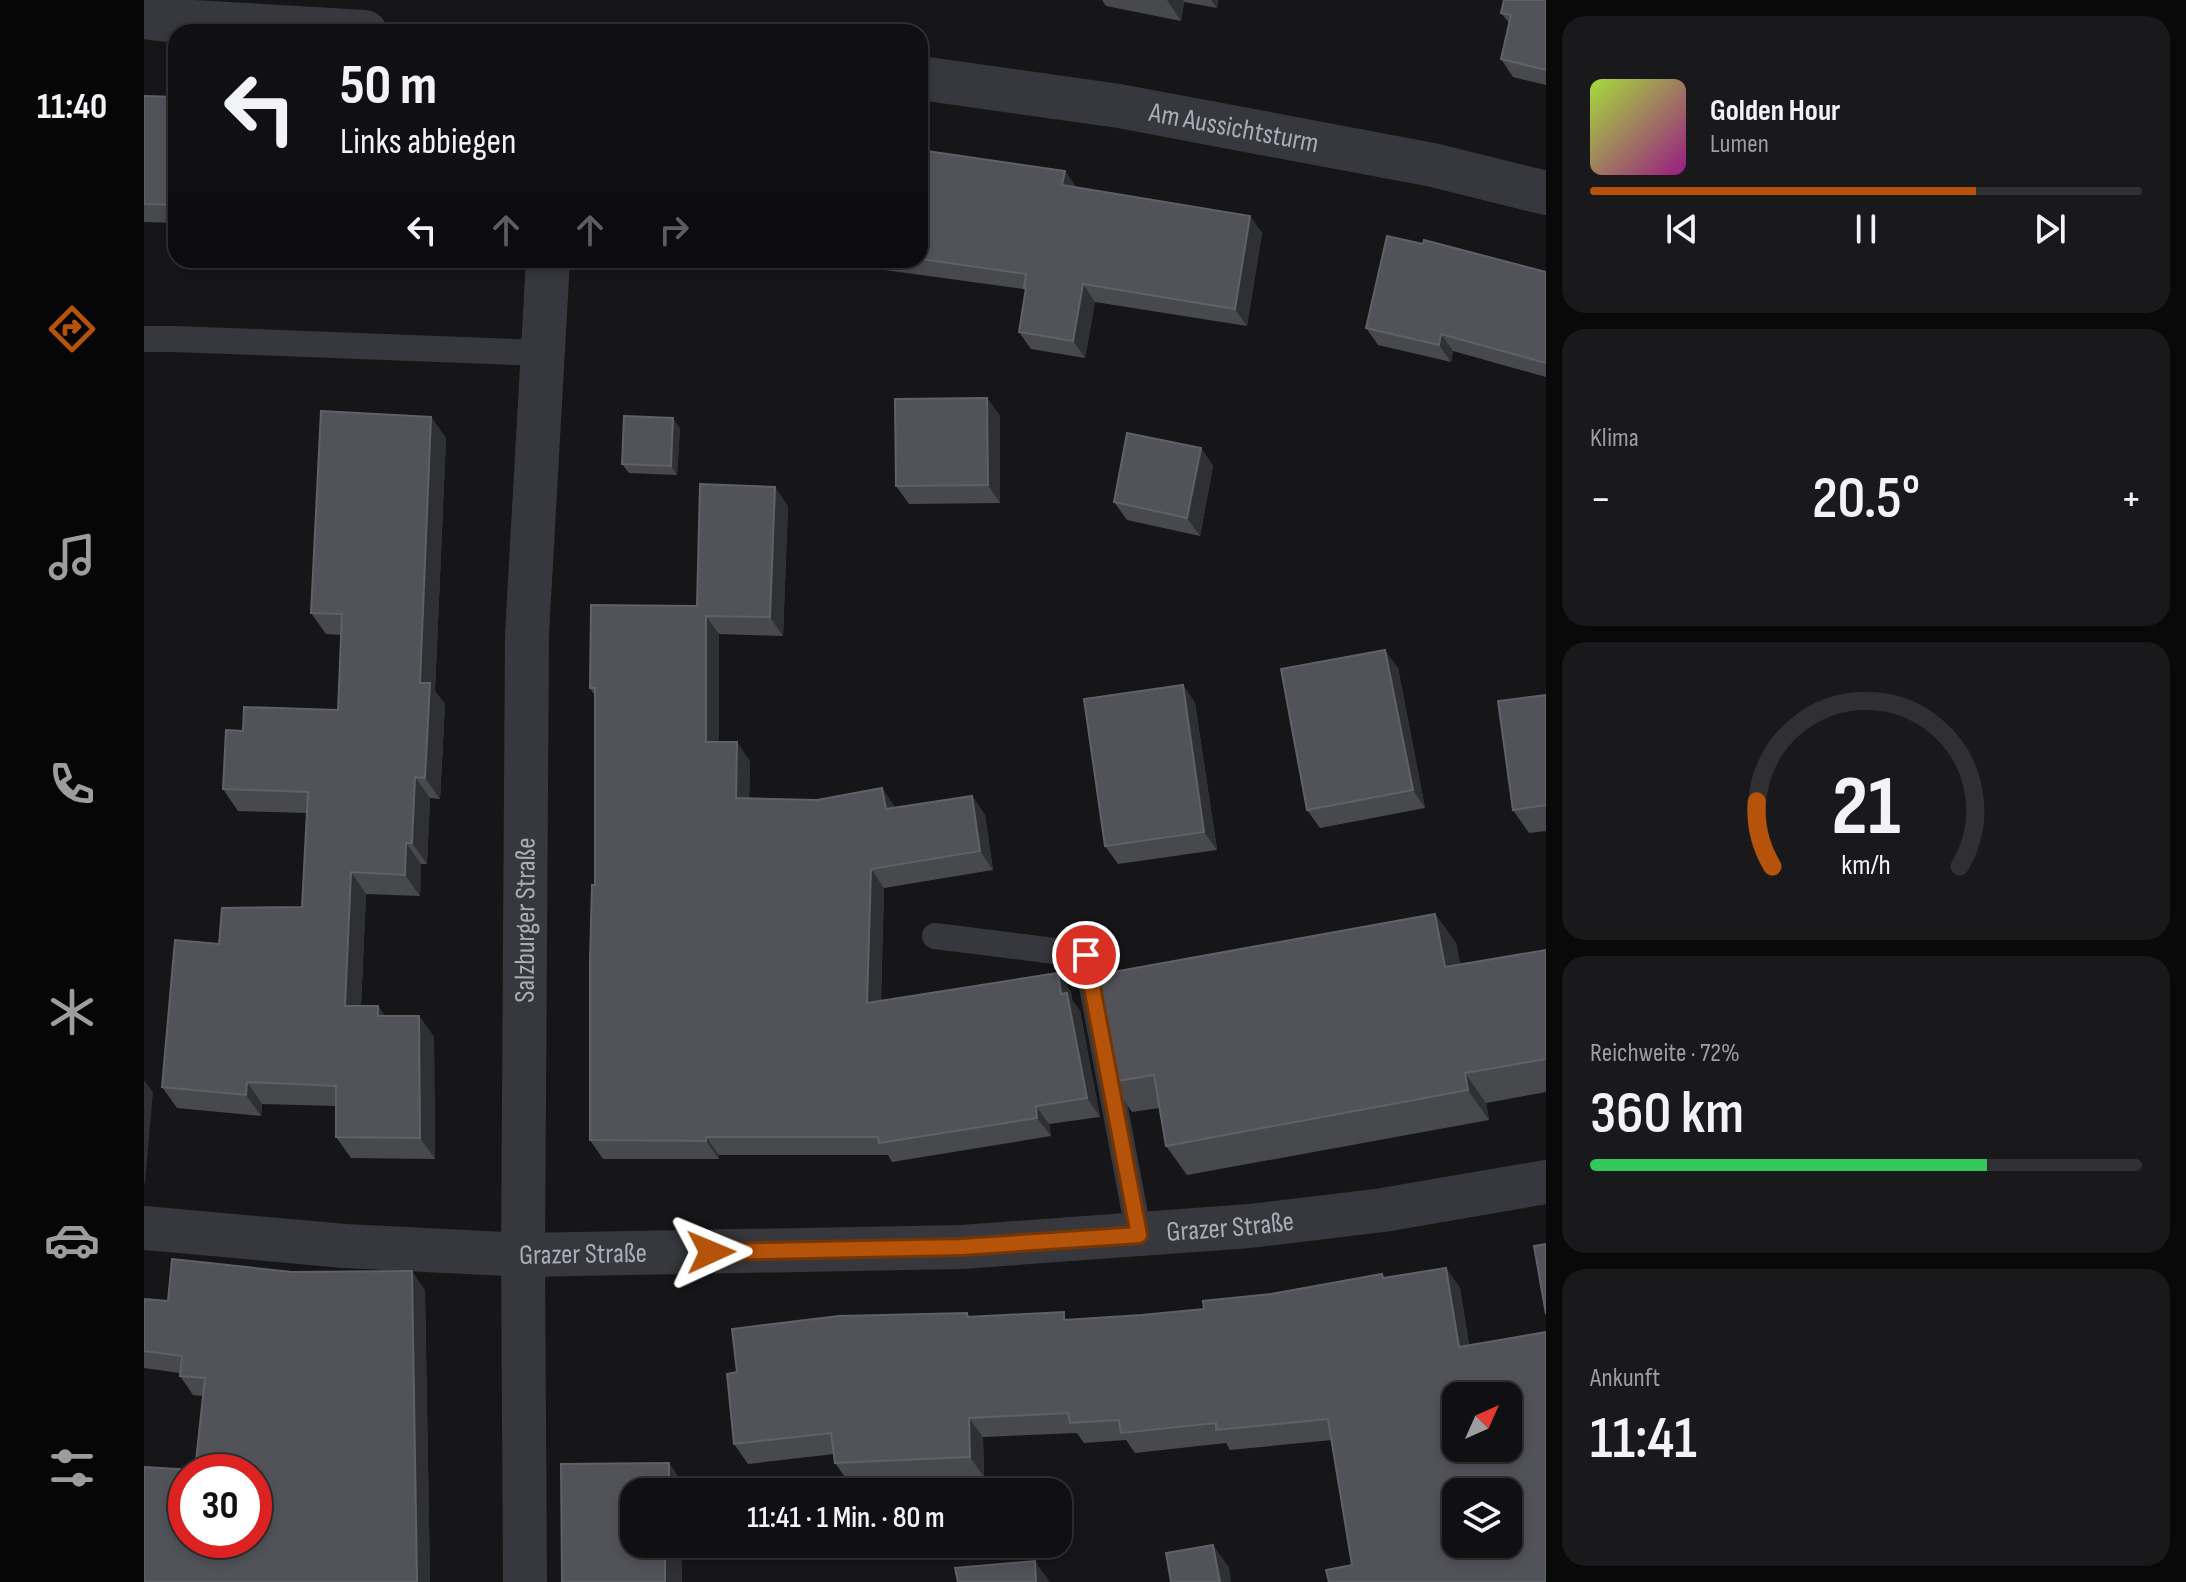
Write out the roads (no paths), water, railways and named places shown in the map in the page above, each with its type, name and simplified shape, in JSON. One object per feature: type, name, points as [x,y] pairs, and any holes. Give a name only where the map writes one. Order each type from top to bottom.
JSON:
[{"type":"street","points":[[144,17],[228,24]]},
{"type":"street","name":"Am Aussichtsturm","points":[[928,79],[1134,108],[1433,165],[1546,193]]},
{"type":"street","name":"Salzburger Straße","points":[[525,1582],[523,1255],[527,634],[548,268]]},
{"type":"street","name":"Grazer Straße","points":[[144,1228],[345,1246],[523,1255],[962,1247],[1250,1226],[1383,1210],[1546,1182]]},
{"type":"lane","points":[[144,339],[543,353]]},
{"type":"lane","points":[[935,936],[1086,955],[1139,1235]]}]
